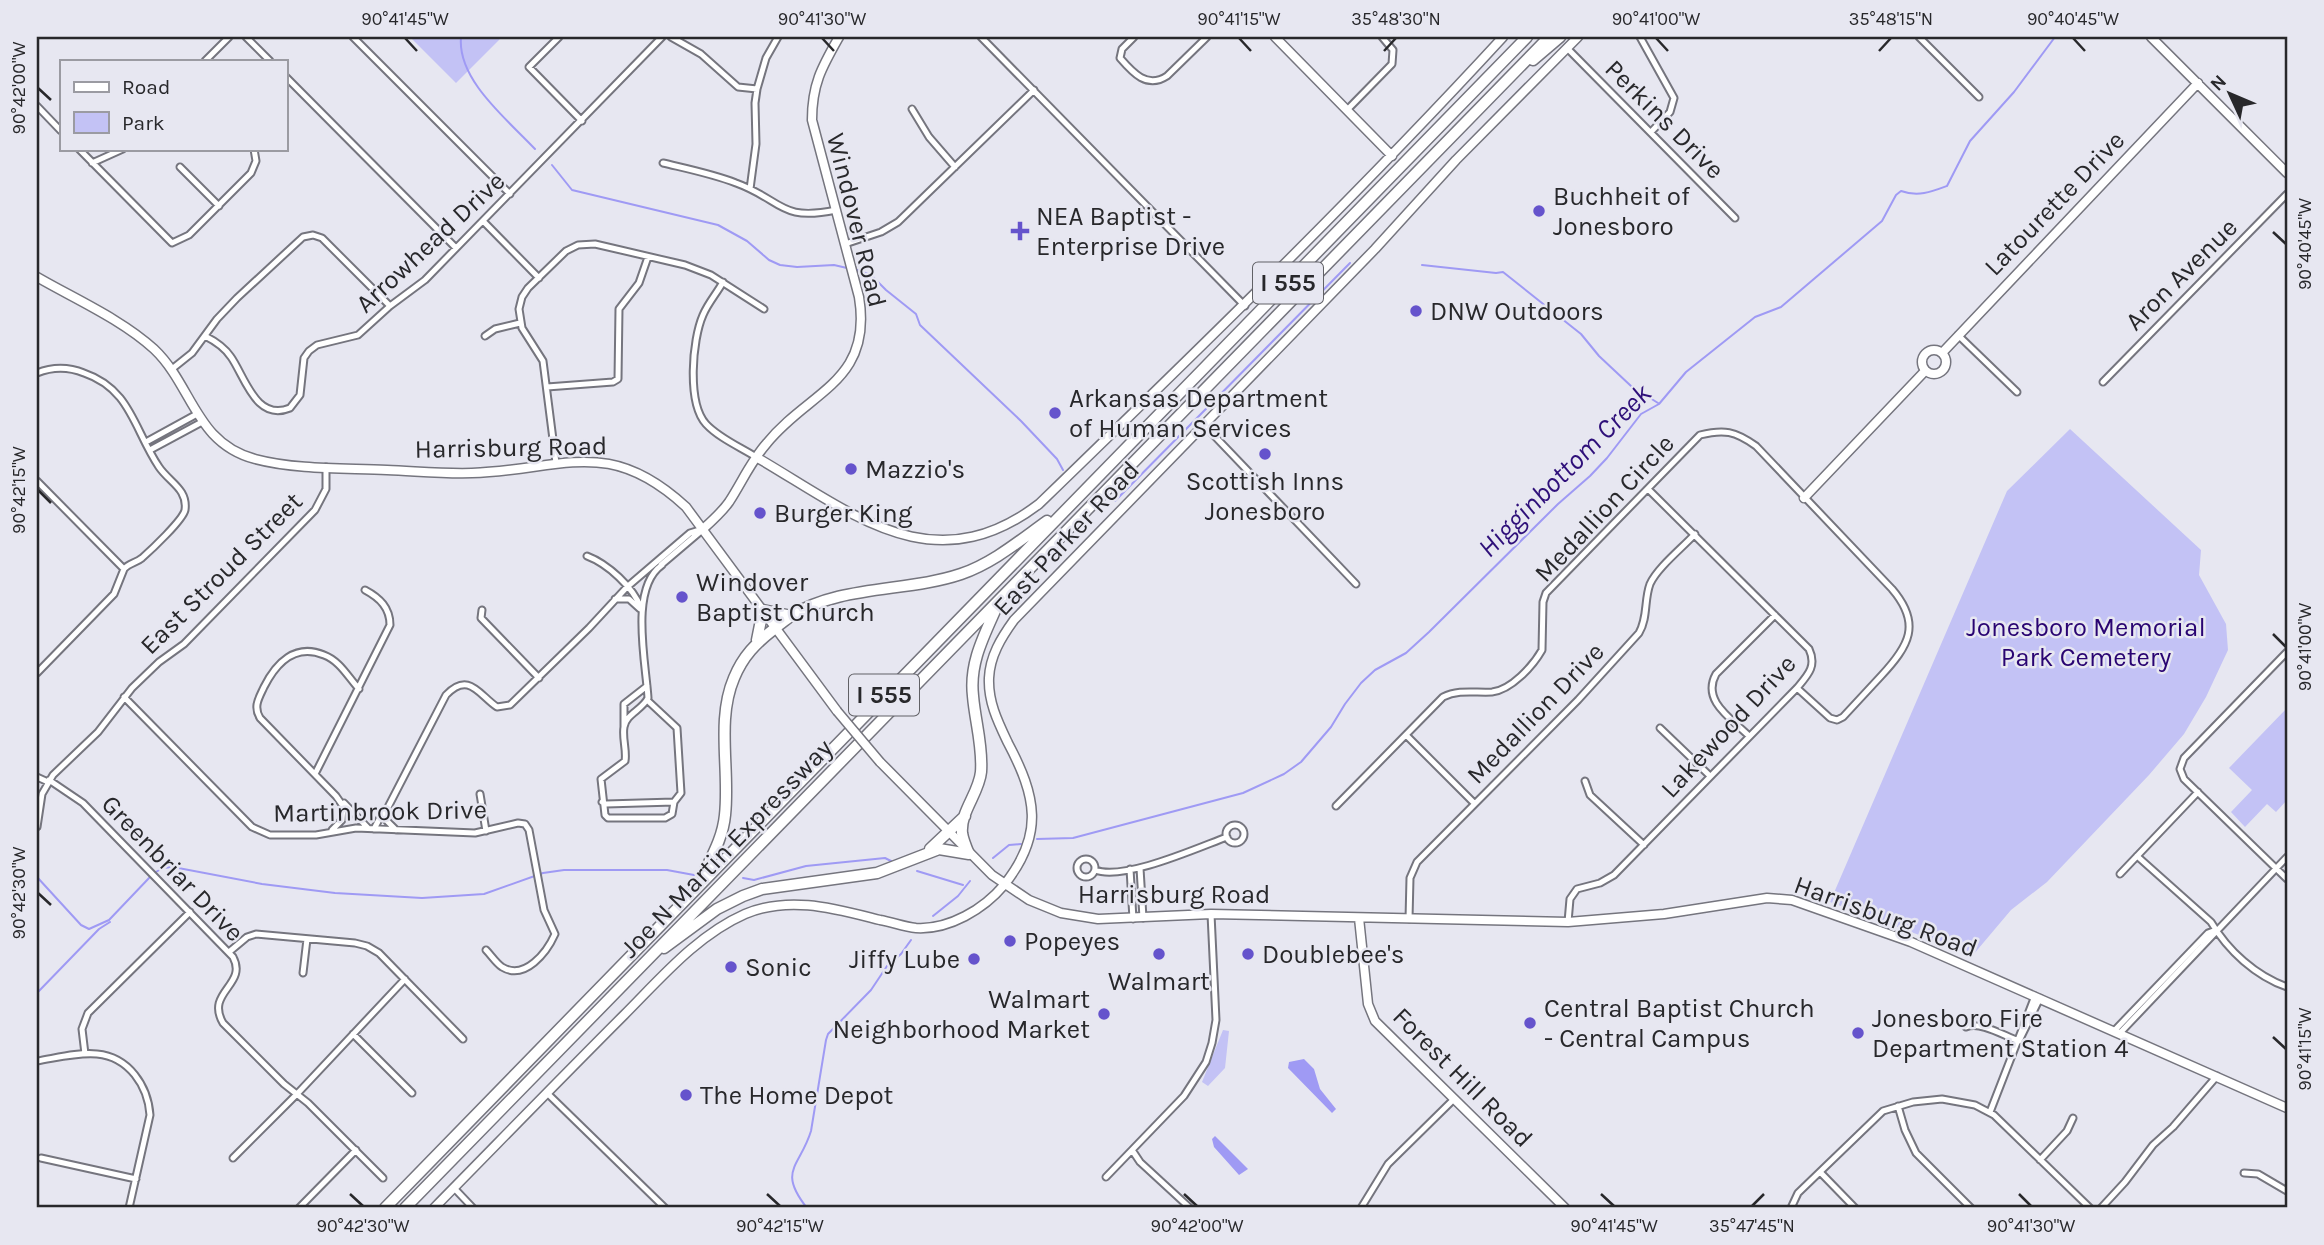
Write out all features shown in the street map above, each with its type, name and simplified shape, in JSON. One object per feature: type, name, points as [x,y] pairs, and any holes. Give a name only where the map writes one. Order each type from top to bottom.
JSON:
[{"type":"highway","name":"Joe N Martin Expressway","points":[[384,1208],[1527,37]]},
{"type":"highway","name":"Joe N Martin Expressway","points":[[405,1208],[1549,37]]},
{"type":"highway","points":[[1495,92],[1560,37]]},
{"type":"highway","points":[[698,885],[715,850],[725,817],[725,718],[728,695],[739,666],[756,642],[791,616],[809,607],[858,593],[933,581],[974,569],[1005,552],[1069,506]]},
{"type":"highway","points":[[643,963],[717,909],[743,896],[777,886],[877,873],[939,849],[969,854],[962,831],[981,771],[972,694],[973,672],[979,646],[1001,597]]},
{"type":"highway","points":[[756,642],[763,610],[791,616]]},
{"type":"highway","points":[[925,853],[965,816]]},
{"type":"street","points":[[206,60],[229,37]]},
{"type":"street","points":[[246,37],[269,60]]},
{"type":"street","points":[[354,37],[510,194]]},
{"type":"street","points":[[559,37],[528,67],[582,121]]},
{"type":"street","name":"Arrowhead Drive","points":[[205,336],[228,353],[248,390],[262,405],[272,410],[284,410],[293,406],[299,397],[304,358],[309,351],[317,345],[358,335],[390,306],[425,280],[663,37]]},
{"type":"street","points":[[671,37],[701,54],[738,87],[757,89]]},
{"type":"street","points":[[750,189],[756,144],[754,114],[757,89],[766,58],[778,37]]},
{"type":"street","name":"Windover Road","points":[[651,567],[662,565],[704,529],[730,502],[756,457],[784,424],[829,389],[852,357],[860,332],[861,307],[814,130],[812,109],[819,73],[839,37]]},
{"type":"street","points":[[981,37],[1245,306]]},
{"type":"street","points":[[1134,37],[1122,49],[1120,58],[1137,76],[1151,82],[1167,76],[1208,37]]},
{"type":"street","points":[[1275,37],[1392,156]]},
{"type":"street","points":[[1347,110],[1392,64],[1395,55],[1382,37]]},
{"type":"street","points":[[723,282],[706,309],[698,330],[695,366],[696,405],[699,414],[711,429],[849,511],[891,532],[919,540],[936,541],[978,535],[1003,526],[1038,504],[1245,306],[1392,156],[1503,37]]},
{"type":"street","name":"East Parker Road","points":[[434,1208],[688,953],[720,928],[748,913],[774,906],[814,904],[922,928],[960,919],[992,898],[1022,858],[1032,819],[1028,785],[991,703],[989,678],[992,660],[1000,640],[1014,621],[1375,249],[1456,160],[1578,37]]},
{"type":"street","points":[[1640,37],[1674,98],[1670,112],[1651,132]]},
{"type":"street","points":[[1919,37],[1979,97]]},
{"type":"street","points":[[2151,37],[2287,173]]},
{"type":"street","name":"Perkins Drive","points":[[1567,48],[1735,218]]},
{"type":"street","points":[[287,78],[456,248]]},
{"type":"street","name":"Latourette Drive","points":[[1942,353],[2197,83]]},
{"type":"street","points":[[845,244],[881,232],[898,222],[1034,90]]},
{"type":"street","points":[[37,106],[60,130]]},
{"type":"street","points":[[912,109],[929,137],[955,167]]},
{"type":"street","points":[[80,150],[172,243],[190,236],[253,170],[256,162],[254,150]]},
{"type":"street","points":[[92,163],[120,150]]},
{"type":"street","points":[[663,163],[722,178],[750,189],[783,209],[797,214],[814,215],[836,210]]},
{"type":"street","points":[[180,167],[219,206]]},
{"type":"street","name":"Aron Avenue","points":[[2103,382],[2287,194]]},
{"type":"street","points":[[483,221],[539,278]]},
{"type":"street","points":[[172,369],[192,353],[217,319],[237,299],[298,240],[308,235],[322,238],[390,306]]},
{"type":"street","points":[[556,463],[543,361],[520,323],[519,309],[522,297],[566,251],[578,245],[600,244],[698,269],[764,309]]},
{"type":"street","points":[[547,387],[613,382],[618,379],[619,309],[639,283],[648,257]]},
{"type":"street","name":"Harrisburg Road","points":[[37,276],[127,329],[152,348],[172,369],[199,418],[219,441],[243,455],[268,461],[326,467],[455,473],[489,472],[556,463],[604,463],[640,473],[671,493],[686,507],[836,711],[946,832],[1004,885],[1029,901],[1061,913],[1098,919],[1211,914],[1568,922],[1664,914],[1767,898],[1792,900],[1911,942],[2287,1108]]},
{"type":"street","points":[[485,336],[495,329],[520,323]]},
{"type":"street","points":[[1958,335],[2017,392]]},
{"type":"street","points":[[1935,349],[1942,353],[1946,361],[1941,372],[1933,374],[1925,371],[1921,363],[1924,355],[1935,349]]},
{"type":"street","points":[[37,373],[50,369],[73,369],[99,379],[121,397],[159,467],[183,493],[184,513],[142,558],[124,569],[114,594],[37,673]]},
{"type":"street","points":[[1804,498],[1925,371]]},
{"type":"street","points":[[146,442],[199,418]]},
{"type":"street","points":[[150,450],[199,418]]},
{"type":"street","points":[[1204,425],[1356,584]]},
{"type":"street","name":"Medallion Circle","points":[[1336,806],[1449,694],[1493,692],[1510,685],[1542,650],[1543,601],[1546,593],[1700,435],[1717,431],[1739,434],[1756,446],[1902,601],[1911,626],[1902,653],[1843,717],[1837,720],[1830,718],[1797,688]]},
{"type":"street","name":"East Stroud Street","points":[[48,781],[99,732],[124,697],[159,662],[192,636],[315,510],[325,492],[326,467]]},
{"type":"street","points":[[37,481],[124,569]]},
{"type":"street","name":"Lakewood Drive","points":[[1568,922],[1570,899],[1577,889],[1606,881],[1644,845],[1797,688],[1813,665],[1809,649],[1648,489]]},
{"type":"street","name":"Windover Road","points":[[396,830],[388,822],[386,813],[451,690],[460,685],[474,687],[494,705],[504,707],[516,701],[626,587],[690,534],[704,529]]},
{"type":"street","name":"Medallion Drive","points":[[1409,919],[1412,871],[1417,862],[1578,700],[1640,633],[1652,580],[1695,534]]},
{"type":"street","points":[[587,556],[599,561],[626,587],[637,599],[642,611]]},
{"type":"street","points":[[647,686],[626,702],[623,709],[626,758],[622,765],[601,779],[605,816],[613,819],[665,818],[672,814],[674,803],[681,791],[678,730],[674,723],[647,700],[647,686],[642,611],[646,587],[656,569],[662,565]]},
{"type":"street","points":[[315,774],[390,625],[386,608],[376,596],[365,590]]},
{"type":"street","points":[[615,599],[632,600],[642,611]]},
{"type":"street","points":[[482,610],[481,618],[539,678]]},
{"type":"street","points":[[1749,736],[1715,702],[1711,687],[1716,674],[1775,614]]},
{"type":"street","points":[[359,689],[335,660],[304,651],[291,655],[273,670],[257,702],[257,713],[371,829]]},
{"type":"street","points":[[2287,652],[2183,758],[2180,769],[2197,792],[2287,879]]},
{"type":"street","name":"Martinbrook Drive","points":[[124,697],[256,830],[270,835],[316,835],[371,829],[465,833],[525,824],[529,830],[544,910],[555,934],[550,946],[530,967],[514,971],[502,967],[486,950]]},
{"type":"street","points":[[624,727],[631,713],[647,700]]},
{"type":"street","points":[[623,709],[631,713]]},
{"type":"street","points":[[1660,728],[1710,776]]},
{"type":"street","points":[[1406,735],[1474,803]]},
{"type":"street","name":"Greenbriar Drive","points":[[37,777],[83,803],[229,952],[236,961],[237,968],[234,980],[220,997],[220,1019],[383,1178]]},
{"type":"street","points":[[37,827],[40,800],[48,781]]},
{"type":"street","points":[[1586,781],[1590,795],[1644,845]]},
{"type":"street","name":"Windover Road","points":[[371,829],[397,789]]},
{"type":"street","points":[[2120,874],[2197,792]]},
{"type":"street","points":[[480,794],[486,831]]},
{"type":"street","points":[[326,832],[337,827],[342,820],[343,806],[337,796]]},
{"type":"street","points":[[602,802],[674,803]]},
{"type":"street","points":[[1095,870],[1103,873],[1140,868],[1227,837]]},
{"type":"street","points":[[2137,856],[2211,922],[2254,971],[2287,987]]},
{"type":"street","points":[[2117,1032],[2287,857]]},
{"type":"street","points":[[1140,868],[1143,918]]},
{"type":"street","points":[[1130,869],[1133,919]]},
{"type":"street","points":[[85,1054],[82,1029],[88,1013],[190,912]]},
{"type":"street","points":[[1106,1177],[1192,1086],[1209,1055],[1216,1020],[1211,914]]},
{"type":"street","name":"Forest Hill Road","points":[[1359,918],[1368,1004],[1375,1021],[1565,1208]]},
{"type":"street","points":[[229,952],[244,939],[257,934],[367,946],[379,953],[463,1039]]},
{"type":"street","points":[[303,973],[307,939]]},
{"type":"street","points":[[233,1158],[405,979]]},
{"type":"street","points":[[1990,1112],[2037,997]]},
{"type":"street","points":[[1966,1027],[1979,1026],[2019,1041]]},
{"type":"street","points":[[353,1034],[412,1093]]},
{"type":"street","points":[[37,1061],[85,1054],[105,1055],[122,1063],[135,1074],[144,1090],[150,1115],[129,1208]]},
{"type":"street","points":[[2101,1208],[2217,1076]]},
{"type":"street","points":[[547,1093],[664,1208]]},
{"type":"street","points":[[1361,1208],[1388,1164],[1454,1099]]},
{"type":"street","points":[[1791,1208],[1796,1197],[1875,1116],[1898,1106],[1942,1099],[1975,1105],[1990,1112],[2090,1208]]},
{"type":"street","points":[[1898,1106],[1914,1150],[1970,1208]]},
{"type":"street","points":[[2040,1160],[2067,1131],[2073,1118]]},
{"type":"street","points":[[299,1208],[356,1150]]},
{"type":"street","points":[[1132,1150],[1140,1162],[1190,1208]]},
{"type":"street","points":[[41,1158],[136,1179]]},
{"type":"street","points":[[1820,1172],[1855,1208]]},
{"type":"street","points":[[2244,1173],[2258,1174],[2287,1191]]},
{"type":"street","points":[[454,1188],[473,1208]]},
{"type":"green space","points":[[410,37],[502,37],[456,83]]},
{"type":"green space","name":"Jonesboro Memorial Park Cemetery","points":[[2070,429],[2201,550],[2199,575],[2226,624],[2228,650],[2206,697],[2184,734],[2149,775],[2047,882],[2011,910],[1973,955],[1830,902],[2007,491]]},
{"type":"green space","points":[[2287,708],[2287,800],[2276,812],[2267,804],[2245,827],[2231,812],[2252,790],[2229,768]]},
{"type":"green space","points":[[1223,1030],[1229,1031],[1225,1068],[1208,1086],[1202,1082]]},
{"type":"shaded area","points":[[1304,1059],[1314,1069],[1320,1089],[1336,1109],[1332,1113],[1288,1068],[1289,1062]]},
{"type":"shaded area","points":[[1215,1136],[1248,1169],[1239,1175],[1214,1147],[1212,1139]]},
{"type":"waterway","points":[[461,37],[467,69],[476,84],[535,149]]},
{"type":"waterway","name":"Higginbottom Creek","points":[[1037,839],[1073,838],[1243,793],[1284,774],[1301,762],[1331,727],[1361,683],[1375,670],[1406,653],[1429,632],[1558,504],[1590,476],[1641,414],[1659,404],[1686,372],[1755,317],[1781,307],[1882,221],[1901,191],[1919,194],[1947,186],[1970,141],[2014,92],[2055,37]]},
{"type":"waterway","points":[[552,165],[572,190],[718,225],[747,241],[769,260],[780,265],[834,265],[847,268]]},
{"type":"waterway","points":[[1115,501],[1350,263]]},
{"type":"waterway","points":[[1422,265],[1503,272],[1581,334],[1599,356],[1631,386],[1658,403]]},
{"type":"waterway","points":[[857,270],[871,275],[916,314],[920,325],[1021,421],[1057,459],[1063,470]]},
{"type":"waterway","name":"Higginbottom Creek","points":[[993,858],[1009,845],[1021,844]]},
{"type":"waterway","name":"Higginbottom Creek","points":[[743,878],[754,880],[806,866],[885,858],[891,861]]},
{"type":"waterway","name":"Higginbottom Creek","points":[[154,873],[173,867],[262,884],[335,893],[422,898],[484,894],[543,873],[564,870],[667,870],[694,875]]},
{"type":"waterway","name":"Higginbottom Creek","points":[[917,871],[963,885]]},
{"type":"waterway","name":"Higginbottom Creek","points":[[37,877],[81,925],[89,929],[109,920],[150,877]]},
{"type":"waterway","points":[[933,916],[958,896],[970,881]]},
{"type":"waterway","points":[[37,993],[99,929],[110,922]]},
{"type":"waterway","points":[[807,1208],[793,1185],[792,1176],[811,1131],[828,1034],[871,990],[887,966],[901,954],[911,940]]},
{"type":"place","name":"Buchheit of Jonesboro","points":[[1539,211]]},
{"type":"place","name":"NEA Baptist - Enterprise Drive","points":[[1020,231]]},
{"type":"place","name":"DNW Outdoors","points":[[1416,311]]},
{"type":"place","name":"Arkansas Department of Human Services","points":[[1055,413]]},
{"type":"place","name":"Scottish Inns Jonesboro","points":[[1265,454]]},
{"type":"place","name":"Mazzio's","points":[[851,469]]},
{"type":"place","name":"Burger King","points":[[760,513]]},
{"type":"place","name":"Windover Baptist Church","points":[[682,597]]},
{"type":"place","name":"Popeyes","points":[[1010,941]]},
{"type":"place","name":"Walmart","points":[[1159,954]]},
{"type":"place","name":"Doublebee's","points":[[1248,954]]},
{"type":"place","name":"Jiffy Lube","points":[[974,959]]},
{"type":"place","name":"Sonic","points":[[731,967]]},
{"type":"place","name":"Walmart Neighborhood Market","points":[[1104,1014]]},
{"type":"place","name":"Central Baptist Church - Central Campus","points":[[1530,1023]]},
{"type":"place","name":"Jonesboro Fire Department Station 4","points":[[1858,1033]]},
{"type":"place","name":"The Home Depot","points":[[686,1095]]}]
